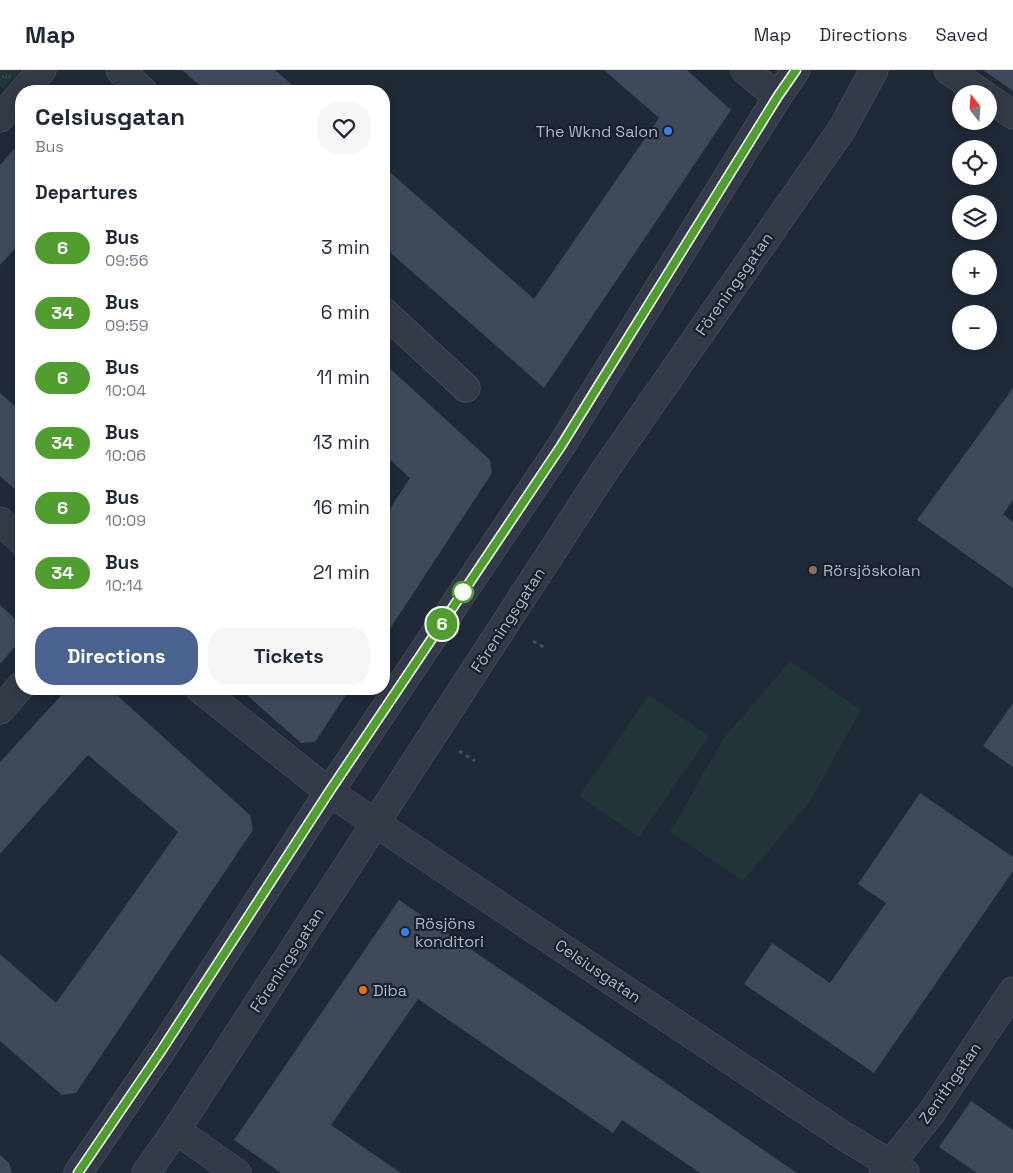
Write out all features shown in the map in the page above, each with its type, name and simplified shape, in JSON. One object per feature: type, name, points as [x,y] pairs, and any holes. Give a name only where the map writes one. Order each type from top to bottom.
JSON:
[{"type":"street","points":[[28,85],[42,70]]},
{"type":"street","points":[[120,70],[136,85]]},
{"type":"street","points":[[745,70],[778,96]]},
{"type":"street","points":[[78,1173],[161,1051],[329,792],[561,446],[796,70]]},
{"type":"street","name":"Föreningsgatan","points":[[146,1173],[176,1130],[605,470],[842,130],[874,70]]},
{"type":"street","points":[[948,70],[970,85]]},
{"type":"street","points":[[0,118],[15,100]]},
{"type":"street","points":[[998,104],[1013,114]]},
{"type":"street","points":[[390,318],[466,388]]},
{"type":"street","points":[[0,521],[15,535]]},
{"type":"street","points":[[0,710],[15,693]]},
{"type":"street","name":"Celsiusgatan","points":[[208,695],[329,792],[892,1170]]},
{"type":"street","name":"Zenithgatan","points":[[892,1170],[1013,991]]},
{"type":"street","points":[[176,1130],[237,1173]]},
{"type":"path","points":[[534,641],[545,648]]},
{"type":"green space","points":[[0,70],[20,70],[3,89],[0,86]]},
{"type":"green space","points":[[790,661],[861,710],[810,801],[743,881],[670,832],[723,739]]},
{"type":"green space","points":[[649,695],[709,736],[639,837],[579,796]]},
{"type":"building","points":[[182,70],[275,70],[292,85],[199,85]]},
{"type":"building","points":[[604,70],[687,70],[731,110],[544,388],[390,252],[390,172],[534,299],[659,118]]},
{"type":"building","points":[[983,70],[1013,70],[1013,91]]},
{"type":"building","points":[[15,148],[15,249],[0,265],[0,165]]},
{"type":"building","points":[[390,368],[490,460],[492,473],[390,629],[390,509],[410,478],[390,460]]},
{"type":"building","points":[[1013,388],[1013,500],[1003,514],[1013,522],[1013,588],[917,520]]},
{"type":"building","points":[[0,393],[15,406],[15,490],[0,476]]},
{"type":"building","points":[[0,605],[15,619],[15,647],[0,664]]},
{"type":"building","points":[[61,695],[117,695],[250,815],[253,830],[76,1093],[62,1095],[0,1041],[0,954],[56,1003],[178,832],[88,755],[0,854],[0,762]]},
{"type":"building","points":[[247,695],[346,695],[315,742],[301,743]]},
{"type":"building","points":[[1013,703],[1013,767],[983,746]]},
{"type":"building","points":[[920,793],[1013,857],[1013,871],[874,1073],[744,984],[772,943],[830,983],[886,903],[858,884]]},
{"type":"building","points":[[399,900],[797,1173],[700,1173],[622,1120],[613,1133],[418,999],[331,1125],[401,1173],[281,1173],[234,1140]]},
{"type":"building","points":[[971,1101],[1013,1130],[1013,1173],[977,1173],[939,1147]]},
{"type":"building","points":[[0,1155],[9,1163],[12,1173],[0,1173]]},
{"type":"bus line","name":"6","points":[[78,1173],[161,1051],[329,792],[561,446],[796,70]]},
{"type":"place","name":"The Wknd Salon","points":[[668,131]]},
{"type":"place","name":"Rörsjöskolan","points":[[813,570]]},
{"type":"place","name":"Rösjöns konditori","points":[[405,932]]},
{"type":"place","name":"Diba","points":[[363,990]]}]
